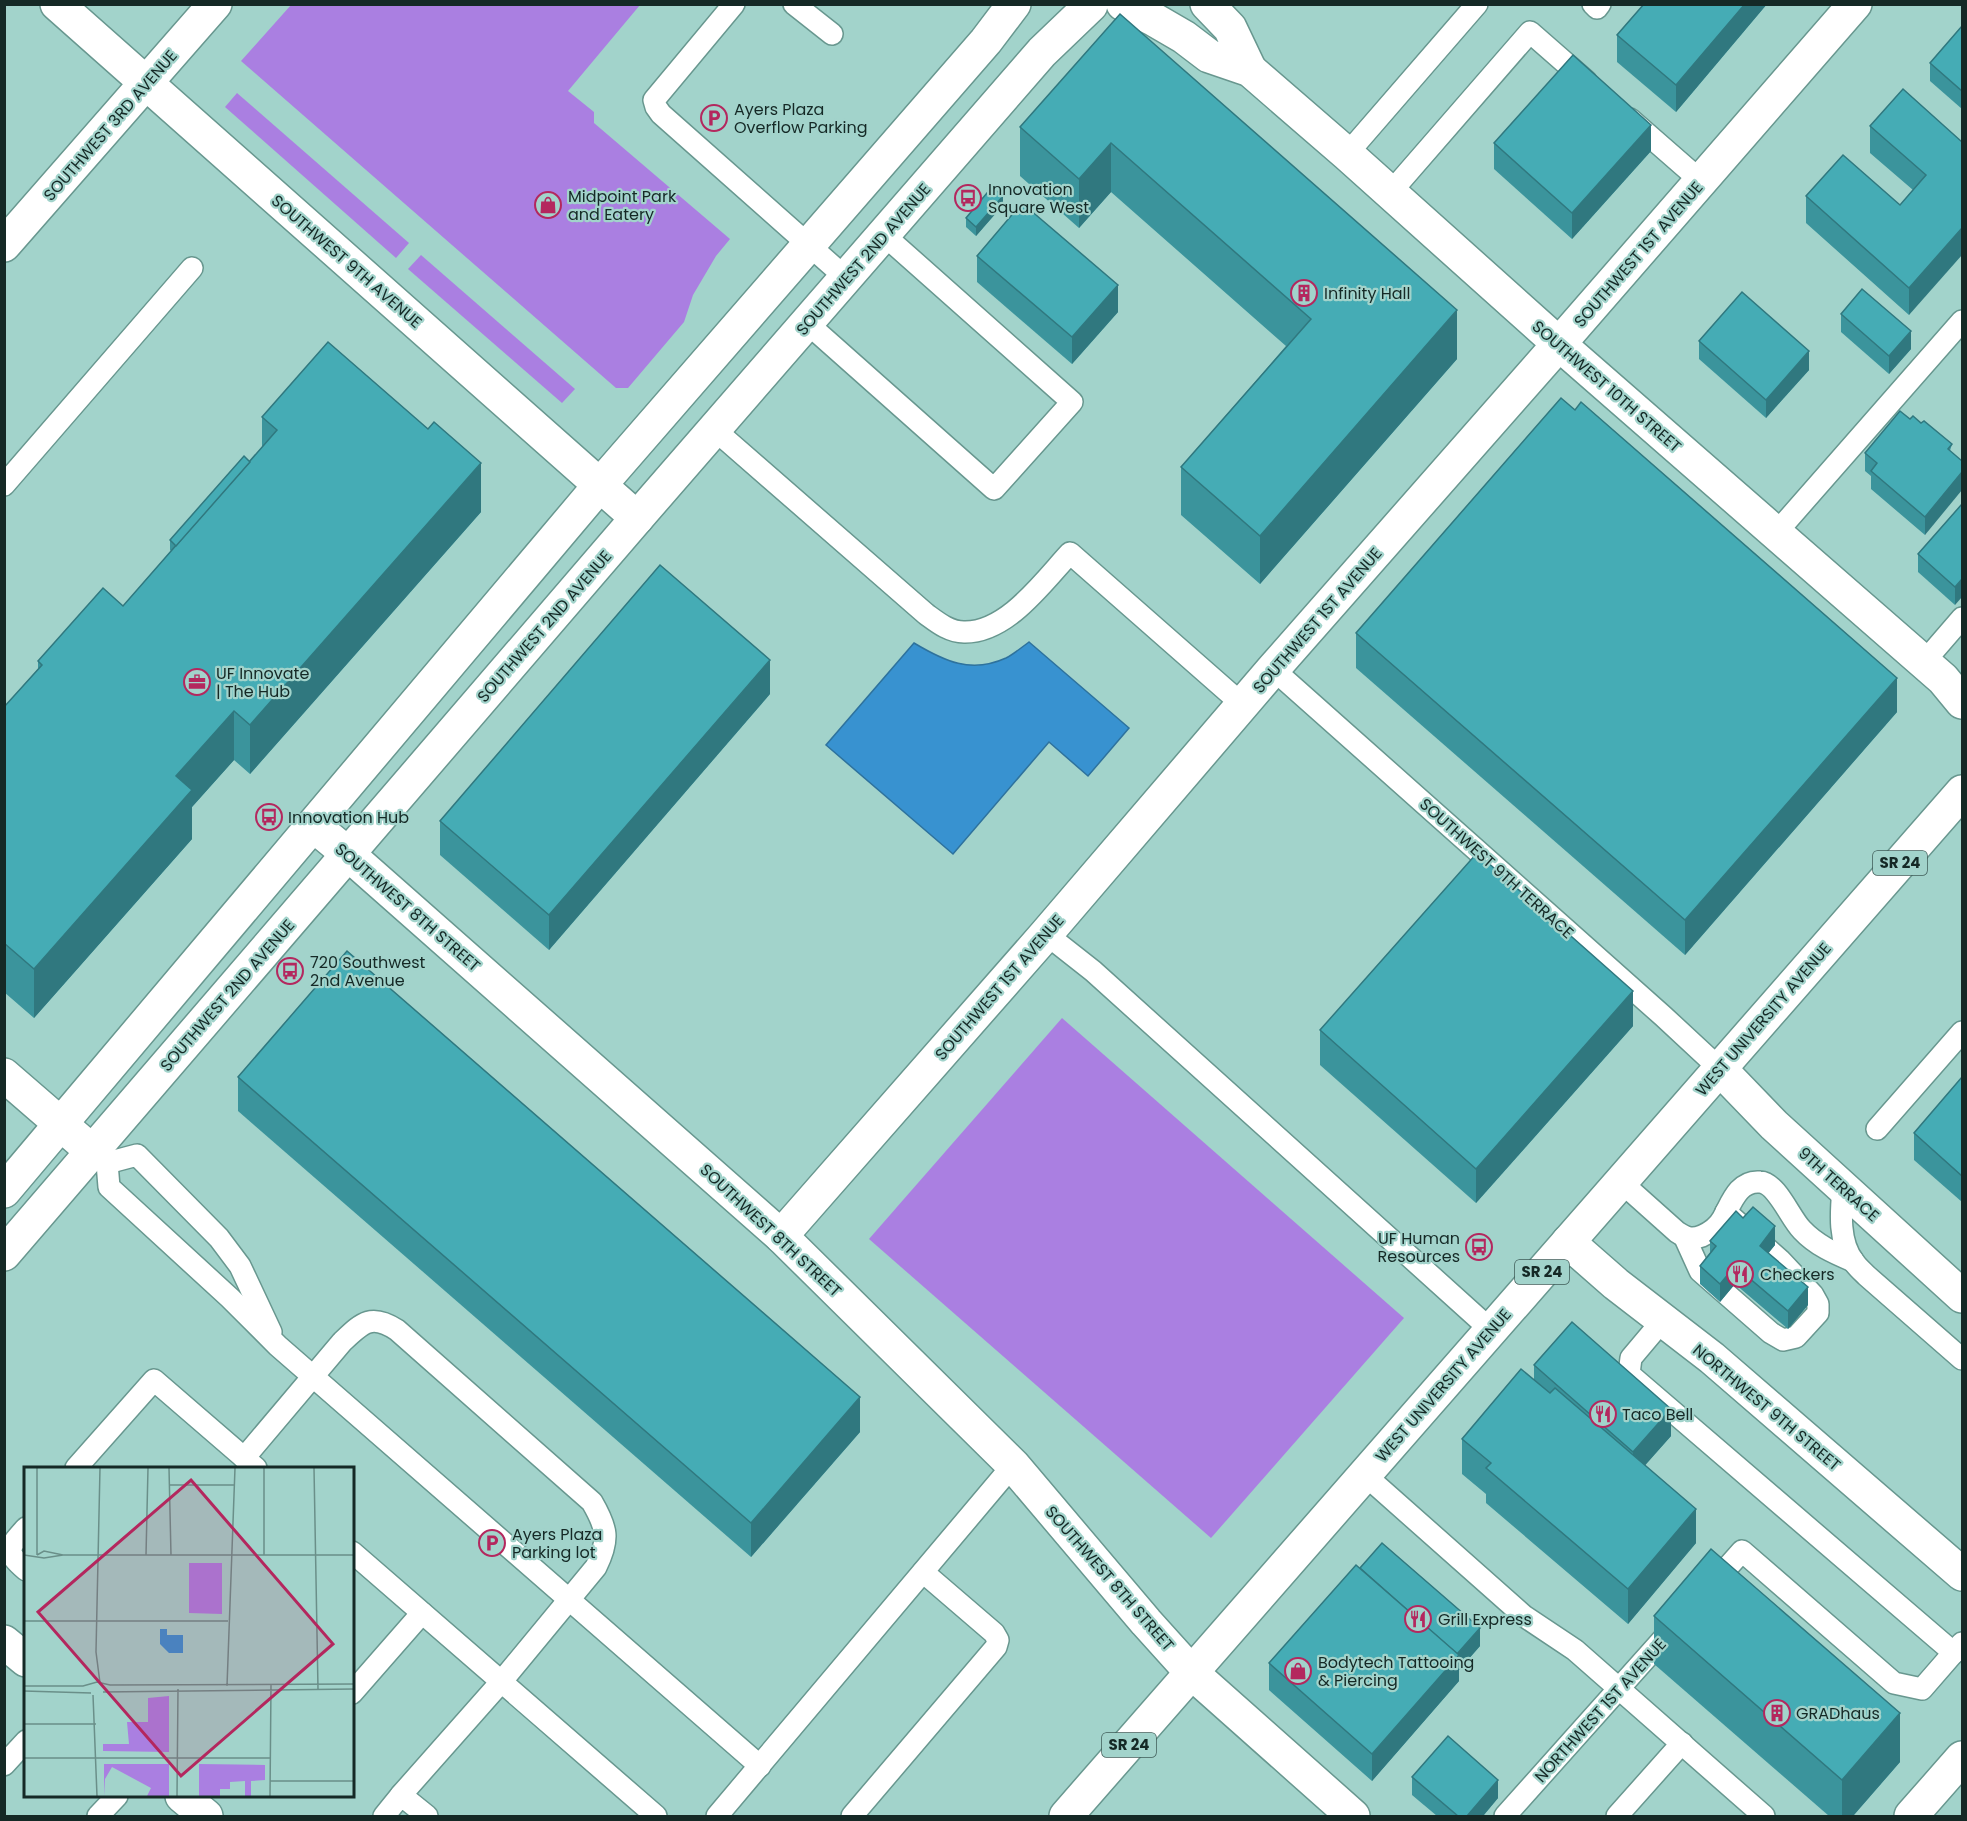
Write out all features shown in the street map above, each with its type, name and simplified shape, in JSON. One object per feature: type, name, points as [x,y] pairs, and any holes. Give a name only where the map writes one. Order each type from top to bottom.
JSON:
[{"type":"street","name":"SOUTHWEST 9TH AVENUE","points":[[57,4],[637,518]]},
{"type":"street","name":"SOUTHWEST 3RD AVENUE","points":[[4,245],[215,4]]},
{"type":"street","points":[[4,1191],[600,485],[986,41],[1014,4]]},
{"type":"street","points":[[1090,5],[1107,4]]},
{"type":"street","name":"SOUTHWEST 10TH STREET","points":[[1123,4],[1162,24],[1209,56],[1250,70],[1559,344],[1924,662],[1943,679],[1962,702]]},
{"type":"street","name":"SOUTHWEST 10TH STREET","points":[[1207,4],[1230,28],[1250,70]]},
{"type":"street","name":"SOUTHWEST 1ST AVENUE","points":[[781,1236],[1855,4]]},
{"type":"street","name":"SOUTHWEST 2ND AVENUE","points":[[4,1254],[100,1158],[348,854],[1042,52],[1090,5]]},
{"type":"street","name":"WEST UNIVERSITY AVENUE","points":[[1066,1816],[1962,792]]},
{"type":"street","name":"SOUTHWEST 8TH STREET","points":[[313,825],[781,1236],[1013,1465],[1146,1622],[1192,1672],[1353,1816]]},
{"type":"street","name":"9TH TERRACE","points":[[1719,1068],[1774,1125],[1962,1296]]},
{"type":"street","points":[[4,1075],[100,1158]]},
{"type":"street","name":"NORTHWEST 9TH STREET","points":[[1568,1242],[1616,1284],[1712,1358],[1962,1574]]},
{"type":"street","points":[[4,1642],[24,1658]]},
{"type":"street","points":[[1911,1816],[1962,1758]]},
{"type":"street","points":[[183,1797],[206,1816]]},
{"type":"lane","points":[[734,4],[654,100],[656,107],[661,114],[846,278]]},
{"type":"lane","points":[[794,4],[832,34]]},
{"type":"lane","points":[[1347,154],[1477,4]]},
{"type":"lane","points":[[1593,4],[1597,8],[1600,4]]},
{"type":"lane","points":[[1390,193],[1530,32],[1600,93]]},
{"type":"lane","points":[[1617,108],[1701,181]]},
{"type":"lane","points":[[807,323],[994,489],[1072,402],[884,235]]},
{"type":"lane","points":[[4,485],[192,268]]},
{"type":"lane","points":[[1776,533],[1962,321]]},
{"type":"lane","points":[[715,430],[943,627],[962,632],[982,630],[1004,620],[1029,598],[1070,553],[1242,705]]},
{"type":"lane","points":[[1924,662],[1962,618]]},
{"type":"lane","name":"SOUTHWEST 9TH TERRACE","points":[[1273,669],[1655,1008],[1719,1068]]},
{"type":"lane","points":[[1046,934],[1093,971],[1491,1330]]},
{"type":"lane","points":[[1877,1129],[1962,1032]]},
{"type":"lane","points":[[278,1346],[240,1266],[219,1238],[137,1155],[100,1158],[109,1187],[230,1298],[278,1346],[760,1766]]},
{"type":"lane","points":[[1620,1182],[1685,1238],[1700,1271],[1739,1306],[1783,1340],[1796,1337],[1818,1313],[1818,1304],[1813,1295],[1780,1260],[1726,1212]]},
{"type":"lane","points":[[1685,1238],[1695,1239],[1710,1233],[1722,1220],[1733,1197],[1743,1187],[1761,1182],[1771,1186],[1788,1212],[1809,1236],[1831,1251],[1853,1261]]},
{"type":"lane","points":[[1843,1188],[1845,1245],[1853,1261],[1962,1359]]},
{"type":"lane","points":[[1663,1320],[1631,1358],[1629,1374],[1958,1648]]},
{"type":"lane","points":[[77,1467],[154,1380],[250,1463],[312,1376],[342,1342],[357,1328],[370,1321],[384,1322],[397,1330],[592,1502],[603,1520],[606,1533],[605,1550],[596,1567],[570,1601],[384,1816]]},
{"type":"lane","points":[[717,1816],[1013,1465]]},
{"type":"lane","points":[[1365,1475],[1524,1616],[1575,1650],[1764,1816]]},
{"type":"lane","points":[[24,1530],[10,1546],[12,1559],[24,1568]]},
{"type":"lane","name":"NORTHWEST 1ST AVENUE","points":[[1505,1816],[1742,1551],[1894,1683],[1922,1689],[1958,1648]]},
{"type":"lane","points":[[354,1554],[656,1816]]},
{"type":"lane","points":[[852,1816],[996,1647],[998,1640],[994,1633],[923,1572]]},
{"type":"lane","points":[[354,1691],[422,1613]]},
{"type":"lane","points":[[4,1765],[24,1743]]},
{"type":"lane","points":[[1617,1816],[1682,1743]]},
{"type":"lane","points":[[401,1795],[427,1816]]},
{"type":"lane","points":[[98,1816],[116,1797]]},
{"type":"shaded area","name":"Midpoint Park and Eatery","points":[[291,5],[640,5],[568,91],[594,112],[594,123],[730,239],[716,256],[693,295],[684,322],[628,388],[616,388],[241,61]]},
{"type":"shaded area","points":[[237,93],[409,243],[396,258],[225,107]]},
{"type":"shaded area","points":[[421,255],[575,389],[562,403],[408,269]]},
{"type":"shaded area","points":[[1062,1018],[1404,1318],[1211,1538],[869,1239]]},
{"type":"water","points":[[1029,642],[1129,728],[1088,776],[1049,742],[953,854],[826,745],[914,643],[947,660],[981,665],[1006,658]]},
{"type":"building","points":[[1644,4],[1745,4],[1676,85],[1617,35]]},
{"type":"building","name":"Infinity Hall","points":[[1120,14],[1457,310],[1260,536],[1181,467],[1311,319],[1111,143],[1079,179],[1020,127]]},
{"type":"building","points":[[1962,26],[1962,91],[1930,63]]},
{"type":"building","points":[[1573,55],[1651,125],[1572,213],[1494,143]]},
{"type":"building","points":[[1903,89],[1962,142],[1962,228],[1909,288],[1806,196],[1843,155],[1900,205],[1926,175],[1870,126]]},
{"type":"building","points":[[992,187],[1003,196],[976,227],[966,218]]},
{"type":"building","points":[[1022,203],[1118,285],[1072,337],[977,256]]},
{"type":"building","points":[[1862,289],[1911,331],[1889,356],[1841,314]]},
{"type":"building","points":[[1742,292],[1809,351],[1766,400],[1699,341]]},
{"type":"building","name":"UF Innovate | The Hub","points":[[328,342],[428,429],[434,422],[481,463],[250,725],[234,711],[176,776],[192,790],[34,969],[4,943],[4,707],[42,665],[38,661],[103,588],[123,606],[277,430],[262,417]]},
{"type":"building","points":[[1561,398],[1575,410],[1581,402],[1897,678],[1685,920],[1356,633]]},
{"type":"building","points":[[1900,411],[1910,419],[1913,416],[1921,423],[1924,421],[1952,444],[1948,449],[1962,461],[1962,472],[1925,517],[1871,471],[1877,463],[1865,453]]},
{"type":"building","points":[[244,456],[250,462],[176,546],[170,540]]},
{"type":"building","points":[[1962,504],[1962,579],[1955,587],[1918,554]]},
{"type":"building","points":[[660,565],[770,660],[549,915],[440,821]]},
{"type":"building","points":[[1477,853],[1633,991],[1476,1169],[1320,1030]]},
{"type":"building","points":[[347,951],[860,1397],[751,1523],[238,1077]]},
{"type":"building","points":[[1962,1077],[1962,1176],[1914,1133]]},
{"type":"building","points":[[1753,1207],[1775,1226],[1760,1246],[1808,1287],[1788,1311],[1735,1266],[1720,1284],[1700,1266],[1716,1246],[1710,1241],[1736,1211],[1743,1218]]},
{"type":"building","points":[[1572,1322],[1671,1409],[1633,1452],[1534,1365]]},
{"type":"building","points":[[1521,1369],[1550,1393],[1555,1388],[1696,1509],[1628,1589],[1486,1468],[1491,1463],[1462,1439]]},
{"type":"building","points":[[1382,1543],[1480,1628],[1457,1654],[1360,1568]]},
{"type":"building","points":[[1711,1549],[1900,1713],[1842,1780],[1654,1616]]},
{"type":"building","points":[[1356,1565],[1459,1655],[1372,1754],[1269,1663]]},
{"type":"building","points":[[1448,1736],[1498,1780],[1467,1816],[1458,1816],[1412,1777]]},
{"type":"place","name":"Ayers Plaza Overflow Parking","points":[[714,118]]},
{"type":"place","name":"Innovation Square West","points":[[968,198]]},
{"type":"place","name":"Midpoint Park and Eatery","points":[[548,205]]},
{"type":"place","name":"Infinity Hall","points":[[1304,293]]},
{"type":"place","name":"UF Innovate | The Hub","points":[[197,682]]},
{"type":"place","name":"Innovation Hub","points":[[269,817]]},
{"type":"place","name":"720 Southwest 2nd Avenue","points":[[290,971]]},
{"type":"place","name":"UF Human Resources","points":[[1479,1247]]},
{"type":"place","name":"Checkers","points":[[1740,1274]]},
{"type":"place","name":"Taco Bell","points":[[1603,1414]]},
{"type":"place","name":"Ayers Plaza Parking lot","points":[[492,1543]]},
{"type":"place","name":"Grill Express","points":[[1418,1619]]},
{"type":"place","name":"Bodytech Tattooing & Piercing","points":[[1298,1671]]},
{"type":"place","name":"GRADhaus","points":[[1777,1713]]}]
